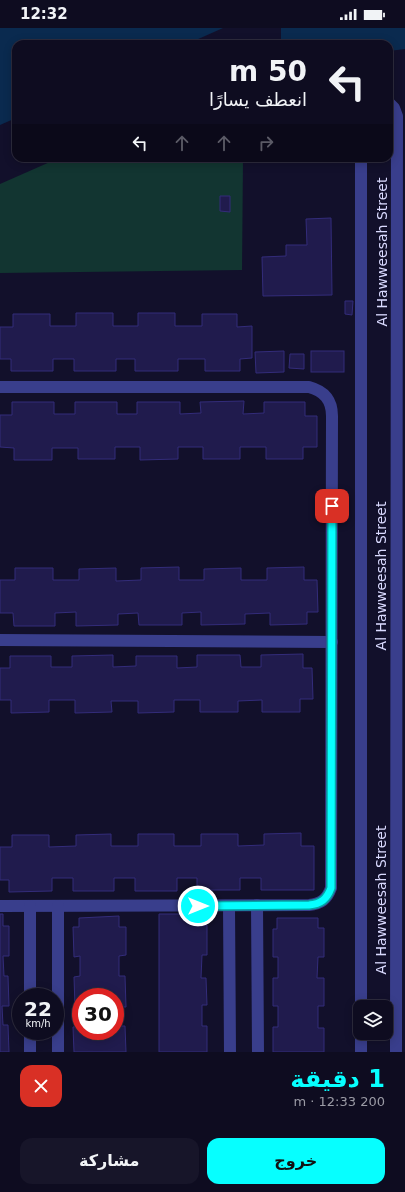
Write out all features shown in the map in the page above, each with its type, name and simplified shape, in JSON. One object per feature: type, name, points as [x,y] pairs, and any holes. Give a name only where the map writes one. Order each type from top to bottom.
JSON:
[{"type":"street","name":"Al Hawweesah Street","points":[[393,107],[397,116],[396,1052]]},
{"type":"street","name":"Al Hawweesah Street","points":[[361,162],[361,1000]]},
{"type":"street","points":[[0,387],[309,387],[322,392],[332,409],[331,888],[326,899],[315,905],[0,906]]},
{"type":"street","points":[[0,640],[332,642]]},
{"type":"street","points":[[30,906],[30,988]]},
{"type":"street","points":[[58,906],[58,1052]]},
{"type":"street","points":[[229,906],[230,1052]]},
{"type":"street","points":[[257,906],[258,1052]]},
{"type":"street","points":[[30,1040],[30,1052]]},
{"type":"street","points":[[361,1040],[361,1052]]},
{"type":"green space","points":[[50,162],[243,162],[242,270],[0,273],[0,184]]},
{"type":"water","points":[[0,28],[223,28],[196,40],[12,40],[12,120],[0,125]]},
{"type":"water","points":[[281,28],[405,28],[405,49],[393,50],[393,40],[281,40]]},
{"type":"building","points":[[220,196],[230,196],[230,212],[220,211]]},
{"type":"building","points":[[331,218],[332,295],[263,296],[262,257],[286,256],[286,245],[307,245],[306,219]]},
{"type":"building","points":[[345,301],[353,301],[352,315],[345,314]]},
{"type":"building","points":[[76,313],[113,313],[113,326],[138,326],[138,313],[175,313],[175,326],[202,326],[202,314],[237,314],[237,327],[252,326],[252,358],[240,359],[240,371],[205,371],[205,359],[178,359],[178,371],[135,371],[135,359],[116,359],[116,371],[74,371],[74,359],[53,359],[53,371],[11,371],[11,359],[0,359],[0,327],[13,327],[13,314],[50,314],[50,326],[76,326]]},
{"type":"building","points":[[284,351],[284,372],[256,373],[255,352]]},
{"type":"building","points":[[311,351],[344,351],[344,372],[311,372]]},
{"type":"building","points":[[290,354],[304,354],[304,369],[289,368]]},
{"type":"building","points":[[244,401],[243,414],[264,413],[264,402],[305,402],[305,416],[317,416],[317,447],[303,447],[303,459],[266,459],[266,447],[240,447],[240,459],[203,459],[203,447],[178,447],[178,459],[140,460],[140,447],[115,447],[115,459],[78,459],[78,448],[52,448],[52,460],[14,460],[14,448],[0,447],[0,415],[12,415],[12,402],[54,402],[54,414],[75,414],[75,402],[117,402],[117,414],[137,414],[137,402],[180,402],[180,414],[201,413],[200,402]]},
{"type":"building","points":[[179,567],[179,580],[204,580],[204,569],[241,568],[241,580],[267,580],[267,568],[304,567],[304,580],[317,580],[318,612],[307,612],[307,624],[270,625],[270,613],[245,614],[245,624],[201,625],[201,612],[182,613],[182,625],[139,625],[138,613],[118,614],[118,625],[76,626],[76,612],[55,613],[55,626],[14,626],[13,613],[0,613],[0,580],[15,580],[15,568],[53,568],[53,580],[79,580],[79,569],[116,568],[116,581],[141,580],[141,568]]},
{"type":"building","points":[[303,654],[303,668],[312,668],[313,699],[300,699],[300,712],[262,712],[262,700],[238,701],[238,712],[200,712],[200,700],[174,700],[174,712],[138,713],[138,701],[111,701],[112,712],[75,713],[75,700],[49,700],[49,712],[11,713],[11,700],[0,700],[0,668],[10,668],[10,656],[51,656],[51,667],[72,667],[72,656],[113,655],[113,667],[136,666],[136,656],[177,656],[177,668],[197,667],[197,655],[240,655],[241,667],[261,667],[261,655]]},
{"type":"building","points":[[301,833],[301,846],[314,846],[314,890],[261,890],[261,878],[240,878],[240,890],[197,890],[197,878],[177,878],[177,891],[135,891],[135,878],[114,878],[114,891],[73,891],[73,878],[52,878],[52,891],[9,892],[9,880],[0,880],[0,847],[12,847],[12,835],[49,835],[49,847],[76,846],[76,835],[111,834],[111,846],[138,846],[138,834],[174,834],[174,846],[201,846],[201,834],[238,834],[238,846],[264,845],[264,834]]},
{"type":"building","points":[[0,914],[3,914],[3,926],[9,926],[9,956],[3,956],[4,976],[8,976],[9,1006],[2,1006],[3,1025],[8,1025],[9,1052],[0,1052]]},
{"type":"building","points":[[159,914],[201,914],[201,926],[207,925],[207,955],[202,955],[201,978],[206,978],[207,1005],[202,1005],[202,1026],[207,1026],[207,1052],[159,1052]]},
{"type":"building","points":[[119,916],[119,927],[126,927],[126,955],[119,956],[119,976],[125,976],[126,1007],[124,1007],[124,988],[74,988],[74,977],[80,976],[80,956],[74,957],[73,927],[79,927],[79,918]]},
{"type":"building","points":[[277,918],[318,918],[318,928],[324,928],[324,957],[318,957],[317,978],[324,978],[324,1006],[318,1006],[318,1028],[324,1028],[324,1052],[273,1052],[273,1027],[278,1027],[278,1006],[273,1006],[273,978],[278,978],[278,957],[273,957],[273,929],[277,929]]},
{"type":"building","points":[[125,1026],[126,1052],[74,1052],[74,1040],[124,1040]]},
{"type":"route","points":[[198,906],[315,905],[326,899],[329,894],[331,888],[332,506]]}]
